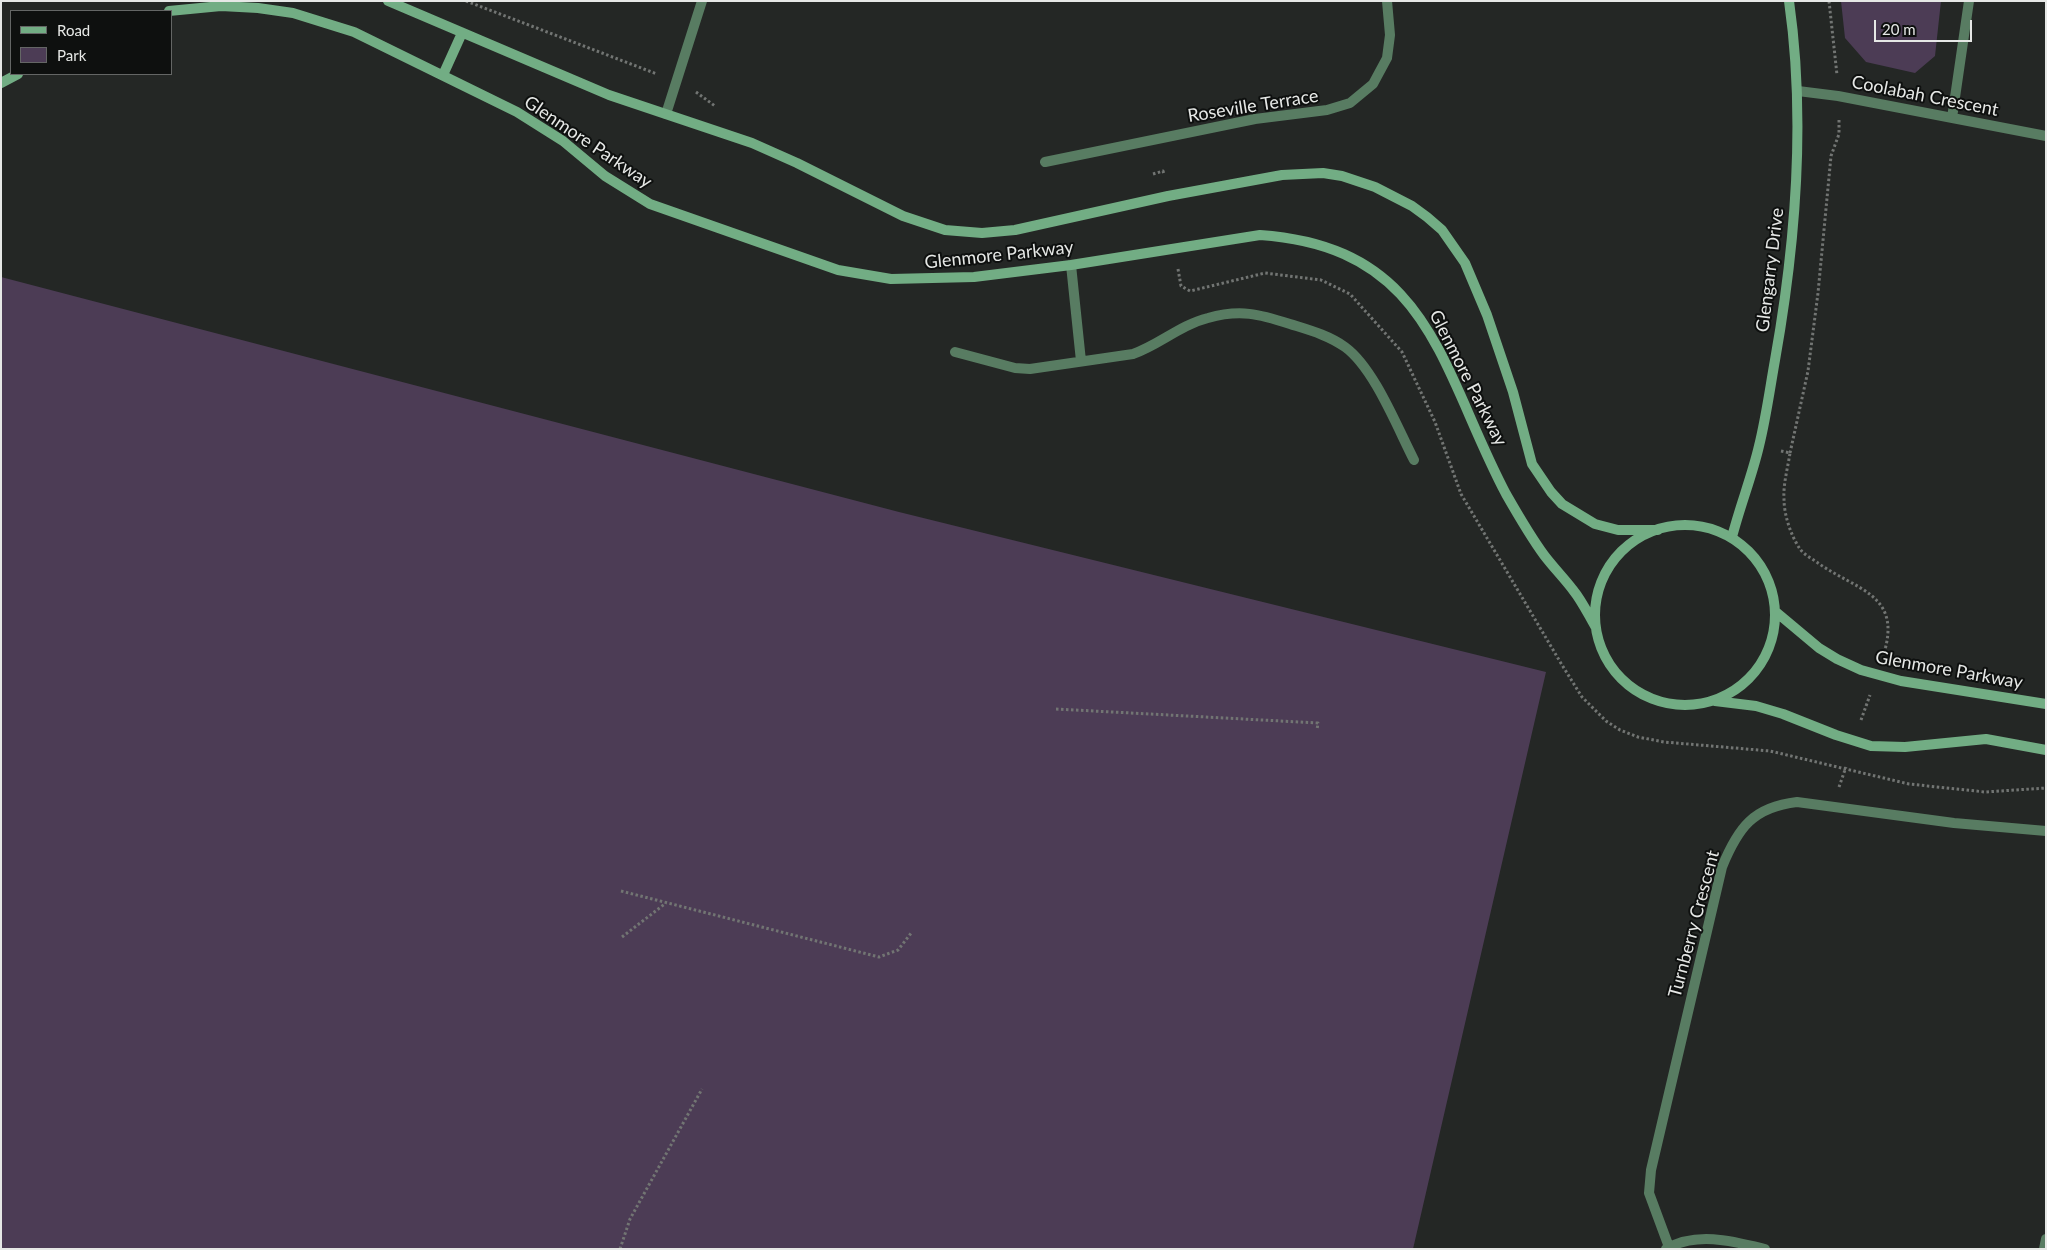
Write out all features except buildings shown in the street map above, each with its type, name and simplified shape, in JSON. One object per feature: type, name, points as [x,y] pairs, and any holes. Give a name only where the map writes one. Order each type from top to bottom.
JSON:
[{"type":"main road","name":"Glenmore Parkway","points":[[388,1],[575,81],[752,143],[797,163],[903,216],[945,230],[998,232],[1168,196],[1282,175],[1323,173],[1342,176],[1376,187],[1412,206],[1442,230],[1465,263],[1487,315],[1513,392],[1530,456],[1541,480],[1562,504],[1596,524],[1618,530],[1658,530]]},
{"type":"main road","name":"Glengarry Drive","points":[[1732,537],[1759,446],[1787,290],[1795,198],[1798,91],[1789,1]]},
{"type":"main road","name":"Glenmore Parkway","points":[[172,11],[221,6],[258,8],[292,12],[354,32],[494,100],[538,124],[563,141],[605,176],[650,204],[838,270],[891,279],[948,279],[1071,265],[1260,235],[1285,236],[1333,249],[1379,274],[1398,290],[1424,321],[1445,360],[1517,513],[1545,557],[1574,591],[1595,626]]},
{"type":"main road","points":[[443,75],[462,33]]},
{"type":"main road","points":[[1,84],[16,75]]},
{"type":"main road","points":[[1681,526],[1708,527],[1732,537],[1750,551],[1764,569],[1773,590],[1776,612],[1773,637],[1763,660],[1747,680],[1724,696],[1711,701],[1699,704],[1679,704],[1655,699],[1633,688],[1615,670],[1602,650],[1595,626],[1596,601],[1603,577],[1616,556],[1631,543],[1658,530],[1681,526]]},
{"type":"main road","name":"Glenmore Parkway","points":[[1776,612],[1819,648],[1861,670],[1901,681],[2046,704]]},
{"type":"main road","points":[[1711,701],[1756,706],[1784,714],[1836,736],[1871,746],[1905,747],[1986,739],[2046,750]]},
{"type":"street","points":[[666,114],[676,77],[702,1]]},
{"type":"street","name":"Roseville Terrace","points":[[1045,162],[1255,118],[1327,110],[1350,103],[1373,84],[1387,58],[1390,35],[1387,1]]},
{"type":"street","points":[[1952,118],[1969,1]]},
{"type":"street","name":"Coolabah Crescent","points":[[1798,91],[1838,96],[2046,136]]},
{"type":"street","points":[[1071,265],[1081,361]]},
{"type":"street","points":[[955,352],[1023,369],[1132,354],[1147,349],[1193,323],[1209,318],[1246,313],[1261,314],[1323,334],[1353,354],[1370,374],[1414,460]]},
{"type":"street","name":"Turnberry Crescent","points":[[1667,1248],[1649,1193],[1649,1181],[1722,867],[1737,836],[1748,822],[1773,806],[1797,802],[1954,823],[2046,830]]},
{"type":"street","points":[[1667,1248],[1694,1239],[1714,1238],[1764,1249]]},
{"type":"street","points":[[2044,1249],[2046,1239]]},
{"type":"path","points":[[466,1],[652,73],[676,77],[716,106]]},
{"type":"path","points":[[1830,1],[1837,76]]},
{"type":"path","points":[[1839,120],[1839,134],[1831,156],[1818,293],[1808,371],[1790,453],[1784,498],[1789,526],[1801,551],[1825,568],[1879,600],[1888,617],[1888,641],[1882,658]]},
{"type":"path","points":[[1147,176],[1163,171],[1168,196]]},
{"type":"path","points":[[1175,250],[1181,286],[1190,291],[1265,273],[1321,280],[1350,294],[1402,352],[1435,422],[1461,494],[1562,665],[1582,697],[1606,721],[1620,730],[1638,737],[1664,742],[1770,751],[1909,784],[1985,792],[2046,788]]},
{"type":"path","points":[[1759,446],[1790,453]]},
{"type":"path","points":[[1859,725],[1872,690]]},
{"type":"path","points":[[1056,709],[1318,723],[1317,730]]},
{"type":"path","points":[[1833,807],[1847,761]]},
{"type":"path","points":[[620,891],[879,957],[898,950],[912,932]]},
{"type":"path","points":[[622,937],[667,902]]},
{"type":"path","points":[[620,1249],[630,1219],[702,1089]]},
{"type":"green space","points":[[1841,1],[1941,1],[1935,56],[1915,73],[1866,62],[1845,38]]},
{"type":"green space","points":[[1,277],[899,512],[1546,672],[1413,1249],[1,1249]]}]
